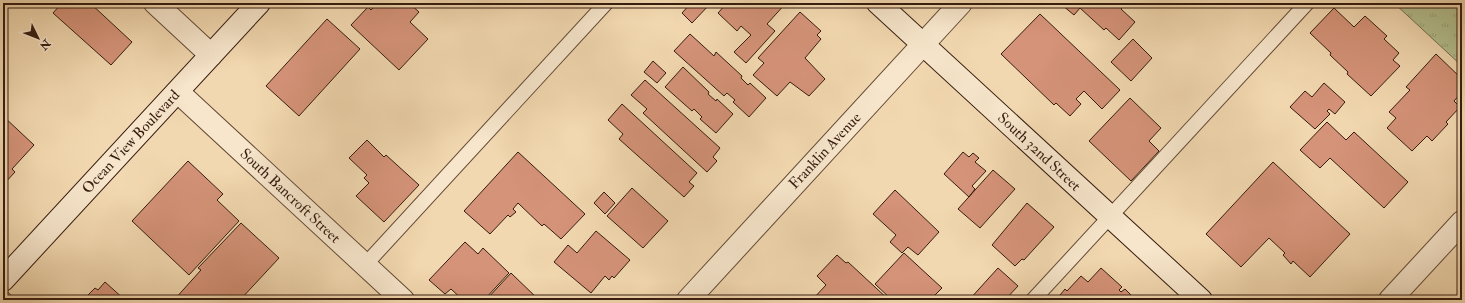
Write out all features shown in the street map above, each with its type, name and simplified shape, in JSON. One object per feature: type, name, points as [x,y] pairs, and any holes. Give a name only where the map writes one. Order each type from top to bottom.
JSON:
[{"type":"street","points":[[155,3],[211,55]]},
{"type":"street","name":"Ocean View Boulevard","points":[[3,280],[259,3]]},
{"type":"street","name":"South 32nd Street","points":[[878,3],[924,44],[1109,218],[1201,300]]},
{"type":"street","name":"Franklin Avenue","points":[[688,300],[961,3]]},
{"type":"street","name":"South Bancroft Street","points":[[178,92],[403,300]]},
{"type":"street","points":[[1390,300],[1462,222]]},
{"type":"lane","points":[[365,265],[606,3]]},
{"type":"lane","points":[[1033,300],[1307,3]]},
{"type":"green space","points":[[1394,3],[1462,3],[1462,66]]},
{"type":"building","points":[[62,3],[90,3],[132,42],[111,65],[53,13]]},
{"type":"building","points":[[378,3],[409,3],[419,12],[410,22],[428,39],[399,70],[351,25],[368,7],[371,10]]},
{"type":"building","points":[[691,3],[710,4],[692,23],[682,13]]},
{"type":"building","points":[[727,3],[786,3],[767,24],[775,31],[746,63],[734,52],[751,35],[741,26],[737,31],[718,13]]},
{"type":"building","points":[[1064,3],[1127,3],[1121,9],[1135,22],[1119,40],[1106,28],[1104,30],[1080,8],[1074,15],[1062,5]]},
{"type":"building","points":[[1334,8],[1354,27],[1365,16],[1387,36],[1384,39],[1399,53],[1393,60],[1400,66],[1371,96],[1347,74],[1348,72],[1330,55],[1331,53],[1310,33]]},
{"type":"building","points":[[800,12],[821,31],[817,35],[821,39],[805,58],[825,79],[809,96],[790,82],[777,96],[753,75],[764,63],[758,58]]},
{"type":"building","points":[[1040,14],[1120,90],[1102,109],[1084,91],[1076,99],[1081,104],[1070,116],[1056,103],[1054,105],[1001,54]]},
{"type":"building","points":[[327,19],[360,49],[299,116],[266,86]]},
{"type":"building","points":[[690,34],[714,56],[716,52],[742,76],[741,78],[748,85],[750,83],[766,98],[749,117],[733,102],[735,100],[727,93],[724,96],[674,51]]},
{"type":"building","points":[[1133,39],[1152,58],[1131,81],[1111,62]]},
{"type":"building","points":[[1436,54],[1462,79],[1462,92],[1454,101],[1460,107],[1446,122],[1448,124],[1432,141],[1427,136],[1412,151],[1387,128],[1396,118],[1389,112],[1410,90],[1406,87]]},
{"type":"building","points":[[653,61],[666,73],[657,83],[644,72]]},
{"type":"building","points":[[683,67],[709,92],[708,94],[716,101],[717,99],[733,114],[716,133],[700,119],[702,117],[694,109],[692,111],[665,87]]},
{"type":"building","points":[[645,80],[720,148],[713,157],[717,161],[707,172],[643,113],[647,109],[631,95]]},
{"type":"building","points":[[1324,83],[1345,102],[1335,114],[1329,109],[1327,111],[1330,114],[1315,129],[1290,107],[1305,91],[1312,97]]},
{"type":"building","points":[[1130,98],[1161,128],[1149,141],[1159,151],[1131,181],[1089,141]]},
{"type":"building","points":[[622,104],[697,173],[689,182],[694,186],[684,197],[619,139],[623,134],[608,120]]},
{"type":"building","points":[[3,116],[34,145],[12,169],[15,172],[3,185]]},
{"type":"building","points":[[1327,122],[1346,140],[1354,132],[1408,182],[1384,208],[1330,158],[1320,168],[1300,150]]},
{"type":"building","points":[[367,140],[384,157],[386,155],[419,185],[384,222],[356,196],[369,183],[364,178],[367,175],[349,158]]},
{"type":"building","points":[[518,152],[585,214],[561,239],[544,224],[542,226],[518,203],[513,209],[516,212],[510,217],[508,215],[490,234],[464,211]]},
{"type":"building","points":[[963,152],[969,157],[973,153],[979,158],[975,162],[986,171],[972,186],[975,189],[969,197],[944,174]]},
{"type":"building","points":[[188,161],[223,194],[217,200],[239,221],[189,275],[132,221]]},
{"type":"building","points":[[1273,162],[1350,234],[1310,277],[1293,261],[1291,264],[1283,255],[1285,253],[1269,238],[1241,267],[1206,234]]},
{"type":"building","points":[[993,170],[1015,189],[980,228],[958,209]]},
{"type":"building","points":[[632,188],[668,221],[643,248],[607,216]]},
{"type":"building","points":[[895,190],[939,232],[918,255],[908,247],[902,253],[890,242],[896,235],[873,214]]},
{"type":"building","points":[[604,192],[615,203],[605,214],[594,203]]},
{"type":"building","points":[[1027,203],[1054,227],[1024,260],[1022,259],[1015,266],[992,245]]},
{"type":"building","points":[[241,223],[279,258],[240,300],[174,300],[201,270],[198,268]]},
{"type":"building","points":[[596,231],[630,260],[614,278],[612,276],[609,280],[605,276],[591,293],[554,262],[568,245],[577,253]]},
{"type":"building","points":[[465,242],[478,254],[483,248],[509,273],[484,300],[463,300],[451,289],[445,294],[429,280]]},
{"type":"building","points":[[904,253],[942,288],[930,300],[892,300],[875,284]]},
{"type":"building","points":[[837,255],[846,263],[848,262],[889,300],[812,300],[826,285],[817,276]]},
{"type":"building","points":[[998,268],[1018,286],[1005,300],[969,300]]},
{"type":"building","points":[[1101,268],[1122,287],[1119,290],[1121,292],[1125,289],[1133,297],[1130,300],[1056,300],[1065,289],[1067,291],[1081,276],[1088,282]]},
{"type":"building","points":[[511,273],[538,299],[537,300],[486,300]]},
{"type":"building","points":[[105,282],[125,300],[89,300],[90,299],[87,296],[95,288],[98,290]]}]
